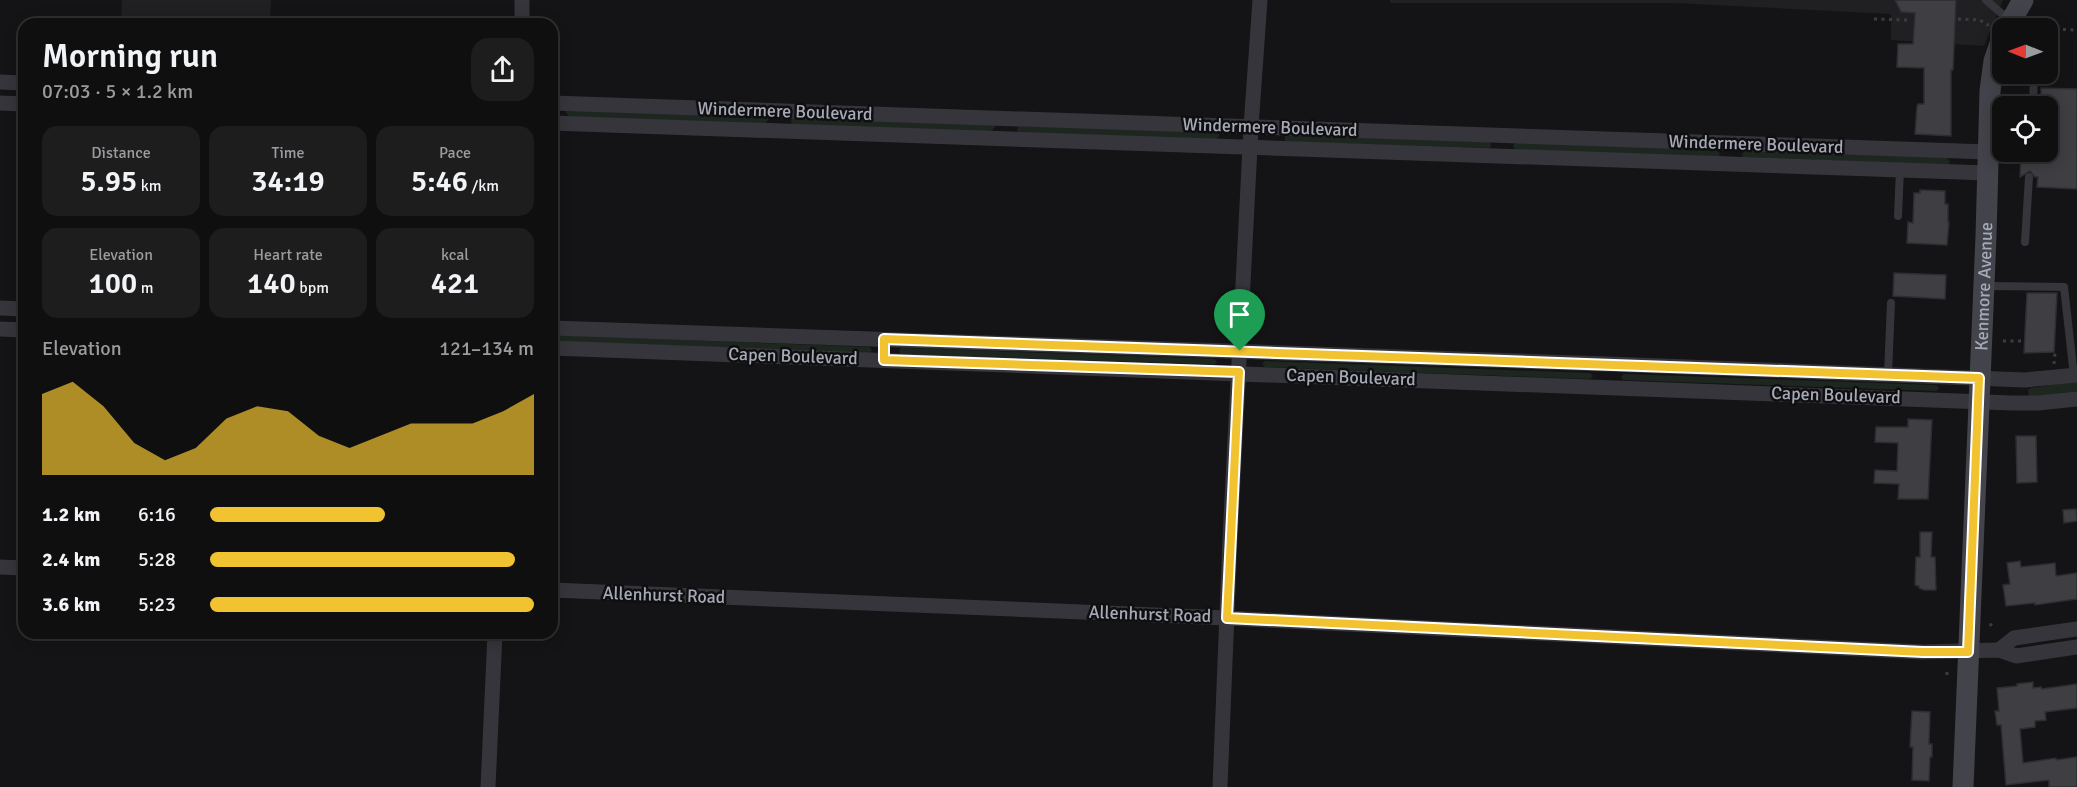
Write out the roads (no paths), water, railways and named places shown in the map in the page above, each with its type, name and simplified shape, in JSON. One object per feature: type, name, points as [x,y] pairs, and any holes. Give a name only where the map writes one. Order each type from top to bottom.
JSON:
[{"type":"main road","name":"Kenmore Avenue","points":[[2009,18],[2023,0]]},
{"type":"main road","name":"Kenmore Avenue","points":[[1963,787],[1992,76]]},
{"type":"street","points":[[522,0],[522,18]]},
{"type":"street","points":[[1221,787],[1251,127],[1260,0]]},
{"type":"street","points":[[0,82],[18,83]]},
{"type":"street","points":[[0,103],[18,104]]},
{"type":"street","name":"Windermere Boulevard","points":[[558,104],[1732,143],[1988,162]]},
{"type":"street","name":"Windermere Boulevard","points":[[558,123],[1900,170],[1988,162]]},
{"type":"street","points":[[0,309],[18,309]]},
{"type":"street","name":"Capen Boulevard","points":[[558,328],[2025,380],[2075,376]]},
{"type":"street","points":[[0,329],[18,330]]},
{"type":"street","name":"Capen Boulevard","points":[[558,348],[2038,403],[2077,399]]},
{"type":"street","points":[[0,567],[18,568]]},
{"type":"street","name":"Allenhurst Road","points":[[558,590],[1227,618],[1923,652],[1999,650],[2016,656],[2077,647]]},
{"type":"street","name":"Allenhurst Road","points":[[1999,650],[2014,638],[2077,629]]},
{"type":"street","points":[[488,787],[495,639]]},
{"type":"lane","points":[[1986,0],[1996,18]]},
{"type":"lane","points":[[781,111],[781,131]]},
{"type":"lane","points":[[1004,139],[1005,118]]},
{"type":"lane","points":[[1503,156],[1504,135]]},
{"type":"lane","points":[[1732,143],[1732,164]]},
{"type":"lane","points":[[1898,216],[1900,170]]},
{"type":"lane","points":[[2025,242],[2029,177]]},
{"type":"lane","points":[[1983,286],[2064,287],[2075,376]]},
{"type":"lane","points":[[1888,374],[1891,303]]},
{"type":"lane","points":[[884,339],[884,360]]},
{"type":"lane","points":[[1606,386],[1608,364]]}]
